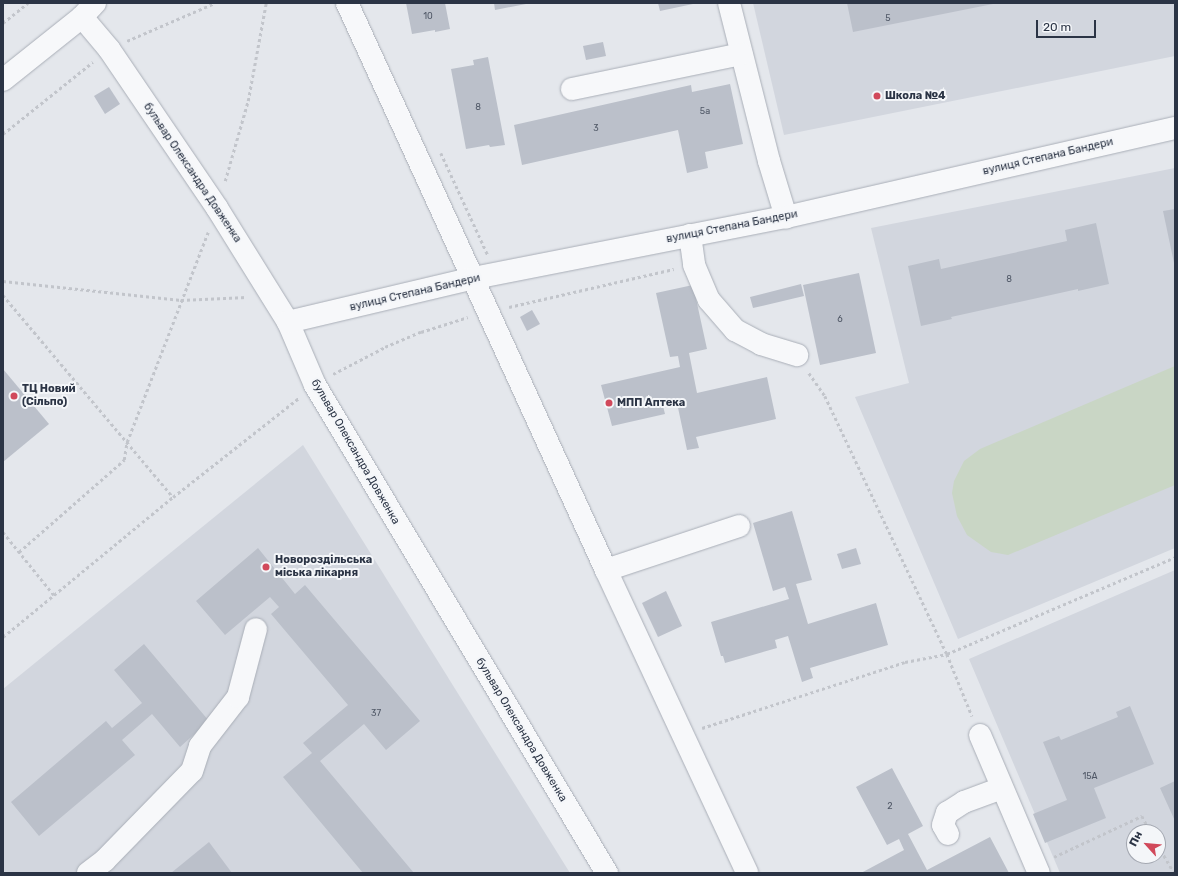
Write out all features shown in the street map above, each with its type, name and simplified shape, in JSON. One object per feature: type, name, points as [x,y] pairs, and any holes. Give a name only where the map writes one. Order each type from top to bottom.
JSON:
[{"type":"street","points":[[347,3],[474,278],[606,570],[747,873]]},
{"type":"street","points":[[729,3],[769,162],[786,217]]},
{"type":"street","name":"бульвар Олександра Довженка","points":[[88,10],[109,49],[217,208],[288,322],[315,386],[607,873]]},
{"type":"street","points":[[3,80],[88,10]]},
{"type":"street","points":[[572,88],[741,54]]},
{"type":"street","name":"вулиця Степана Бандери","points":[[288,322],[474,278],[786,217],[1175,128]]},
{"type":"street","points":[[690,235],[694,265],[709,300],[735,330],[762,344],[797,355]]},
{"type":"street","points":[[606,570],[739,526]]},
{"type":"street","points":[[88,873],[106,860],[192,771],[200,746],[238,696],[256,629]]},
{"type":"street","points":[[980,735],[1037,869]]},
{"type":"street","points":[[948,834],[943,825],[947,813],[964,802],[1002,788]]},
{"type":"path","points":[[3,23],[28,3]]},
{"type":"path","points":[[19,552],[124,460],[127,442],[217,208],[248,101],[266,3]]},
{"type":"path","points":[[3,281],[181,300],[272,296]]},
{"type":"path","points":[[3,295],[173,497]]},
{"type":"path","points":[[797,355],[825,396],[947,654],[980,735]]},
{"type":"path","points":[[3,532],[54,595]]},
{"type":"path","points":[[683,734],[905,662],[947,654],[1175,557]]},
{"type":"path","points":[[1126,824],[1142,816],[1146,824]]},
{"type":"path","points":[[1037,869],[1126,824]]},
{"type":"path","points":[[1166,859],[1174,873]]},
{"type":"shaded area","name":"Школа №4","points":[[753,3],[1175,3],[1175,56],[784,135]]},
{"type":"shaded area","points":[[1175,168],[1175,548],[958,639],[855,397],[909,383],[871,228]]},
{"type":"shaded area","name":"Новороздільська міська лікарня","points":[[303,445],[570,873],[3,873],[3,689]]},
{"type":"shaded area","points":[[1175,570],[1175,873],[1060,873],[969,659]]},
{"type":"green space","points":[[1175,366],[1175,485],[1008,555],[991,552],[967,535],[957,516],[952,493],[954,481],[964,461],[980,449]]},
{"type":"building","points":[[406,3],[445,3],[450,29],[412,34]]},
{"type":"building","points":[[494,3],[526,3],[526,4],[495,10]]},
{"type":"building","points":[[658,3],[693,3],[693,4],[660,11]]},
{"type":"building","points":[[847,3],[993,3],[993,4],[853,32]]},
{"type":"building","points":[[603,42],[606,56],[586,60],[583,46]]},
{"type":"building","points":[[488,57],[505,145],[490,147],[489,145],[466,149],[451,69],[474,65],[473,60]]},
{"type":"building","points":[[730,84],[743,144],[705,152],[708,168],[687,173],[678,130],[522,165],[514,125],[691,85],[692,92]]},
{"type":"building","points":[[109,87],[120,104],[105,114],[94,96]]},
{"type":"building","points":[[1175,209],[1175,263],[1174,263],[1163,211]]},
{"type":"building","points":[[1096,223],[1109,284],[1078,291],[1078,289],[951,317],[952,319],[921,326],[908,266],[939,259],[941,269],[1067,241],[1065,230]]},
{"type":"building","points":[[859,273],[876,353],[820,365],[803,285]]},
{"type":"building","points":[[801,284],[804,296],[753,308],[750,297]]},
{"type":"building","points":[[693,285],[707,349],[689,353],[697,393],[767,377],[776,419],[696,437],[699,448],[687,450],[677,403],[663,406],[665,414],[612,426],[601,385],[680,367],[678,356],[670,357],[656,293]]},
{"type":"building","points":[[532,310],[540,324],[527,331],[520,317]]},
{"type":"building","name":"ТЦ Новий (Сільпо)","points":[[3,369],[49,424],[3,462]]},
{"type":"building","points":[[792,511],[812,580],[796,584],[808,624],[876,603],[888,645],[810,668],[813,678],[802,682],[788,636],[775,640],[777,648],[725,663],[723,656],[721,656],[711,622],[789,599],[785,587],[773,591],[753,523]]},
{"type":"building","name":"Новороздільська міська лікарня","points":[[258,548],[295,594],[305,585],[420,721],[386,750],[364,724],[320,761],[414,873],[363,873],[283,777],[312,753],[303,743],[348,705],[271,614],[279,607],[270,597],[225,635],[196,601]]},
{"type":"building","points":[[856,548],[861,564],[842,569],[837,554]]},
{"type":"building","points":[[666,591],[682,626],[658,637],[642,603]]},
{"type":"building","points":[[144,644],[209,721],[180,747],[152,714],[122,740],[135,755],[39,836],[11,802],[106,721],[112,728],[142,703],[114,670]]},
{"type":"building","points":[[1130,706],[1154,764],[1094,788],[1106,818],[1045,843],[1033,814],[1067,800],[1043,742],[1059,736],[1061,740],[1118,717],[1116,712]]},
{"type":"building","points":[[892,768],[923,826],[908,834],[927,870],[990,837],[1009,873],[861,873],[904,850],[899,839],[887,845],[856,787]]},
{"type":"building","points":[[1175,781],[1175,821],[1160,788]]},
{"type":"building","points":[[209,842],[232,873],[171,873]]},
{"type":"place","name":"Школа №4","points":[[877,96]]},
{"type":"place","name":"ТЦ Новий (Сільпо)","points":[[14,396]]},
{"type":"place","name":"МПП Аптека","points":[[609,403]]},
{"type":"place","name":"Новороздільська міська лікарня","points":[[266,567]]}]
